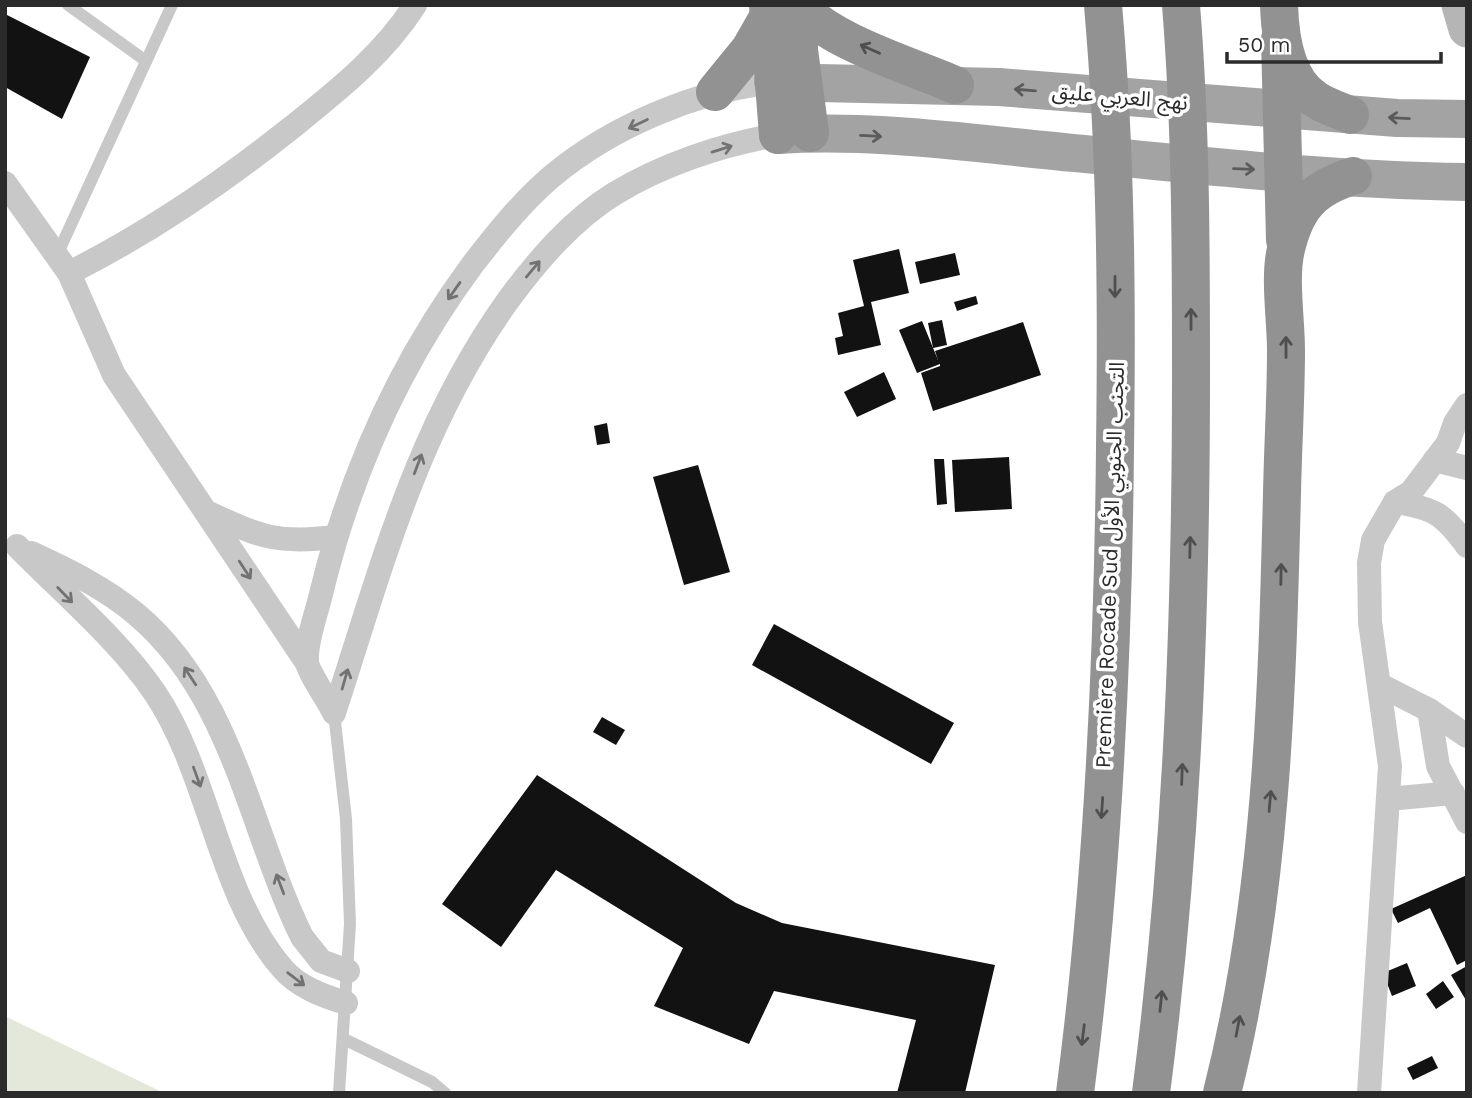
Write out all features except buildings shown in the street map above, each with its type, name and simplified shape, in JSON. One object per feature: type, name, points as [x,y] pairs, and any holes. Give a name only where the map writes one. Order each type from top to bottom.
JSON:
[{"type":"highway","points":[[1151,1093],[1181,809],[1190,555],[1191,220],[1181,5]]},
{"type":"highway","points":[[784,8],[794,134]]},
{"type":"highway","points":[[784,8],[815,20],[857,44],[955,85]]},
{"type":"highway","points":[[715,92],[784,8]]},
{"type":"highway","name":"Première Rocade Sud التجنب الجنوبي الأول","points":[[1075,1093],[1092,947],[1109,679],[1114,539],[1115,219],[1104,21]]},
{"type":"highway","points":[[1222,1093],[1236,1039],[1259,908],[1275,748],[1286,351],[1285,170],[1279,22]]},
{"type":"highway","points":[[1279,22],[1304,90],[1320,103],[1350,115]]},
{"type":"highway","points":[[1285,253],[1292,227],[1307,201],[1329,183],[1353,176]]},
{"type":"main road","name":"نهج العربي عليق","points":[[788,82],[955,85],[1350,115],[1467,119]]},
{"type":"main road","points":[[794,134],[935,140],[1217,168],[1467,182]]},
{"type":"street","points":[[63,264],[163,220],[232,175],[337,91],[376,54],[415,5]]},
{"type":"street","points":[[1460,5],[1467,29]]},
{"type":"street","points":[[307,663],[335,537],[369,444],[427,329],[516,211],[551,177],[587,152],[670,108],[715,92],[788,82]]},
{"type":"street","points":[[334,713],[376,577],[429,436],[459,375],[522,282],[553,246],[613,195],[645,178],[720,149],[794,134]]},
{"type":"street","points":[[5,183],[63,264],[114,375],[307,663],[334,713]]},
{"type":"street","points":[[1369,1093],[1390,766],[1368,605],[1369,563],[1373,540],[1395,502],[1411,492],[1450,445],[1455,423],[1467,405]]},
{"type":"street","points":[[1450,445],[1467,468]]},
{"type":"street","points":[[1395,502],[1427,507],[1448,520],[1467,546]]},
{"type":"street","points":[[208,513],[256,535],[278,540],[335,537]]},
{"type":"street","points":[[11,542],[83,578],[110,595],[143,621],[180,660],[214,715],[302,937],[321,961],[348,971]]},
{"type":"street","points":[[11,542],[120,651],[155,692],[194,769],[246,906],[275,958],[283,969],[305,986],[346,1003]]},
{"type":"street","points":[[1380,685],[1429,710],[1467,736]]},
{"type":"street","points":[[1429,710],[1438,766],[1467,822]]},
{"type":"street","points":[[1388,799],[1453,793]]},
{"type":"lane","points":[[68,5],[146,61]]},
{"type":"lane","points":[[63,264],[146,61],[172,5]]},
{"type":"lane","points":[[334,713],[346,820],[348,971],[339,1093]]},
{"type":"lane","points":[[344,1039],[432,1082],[445,1093]]},
{"type":"shaded area","points":[[5,1016],[15,1021],[164,1093],[5,1093]]}]
